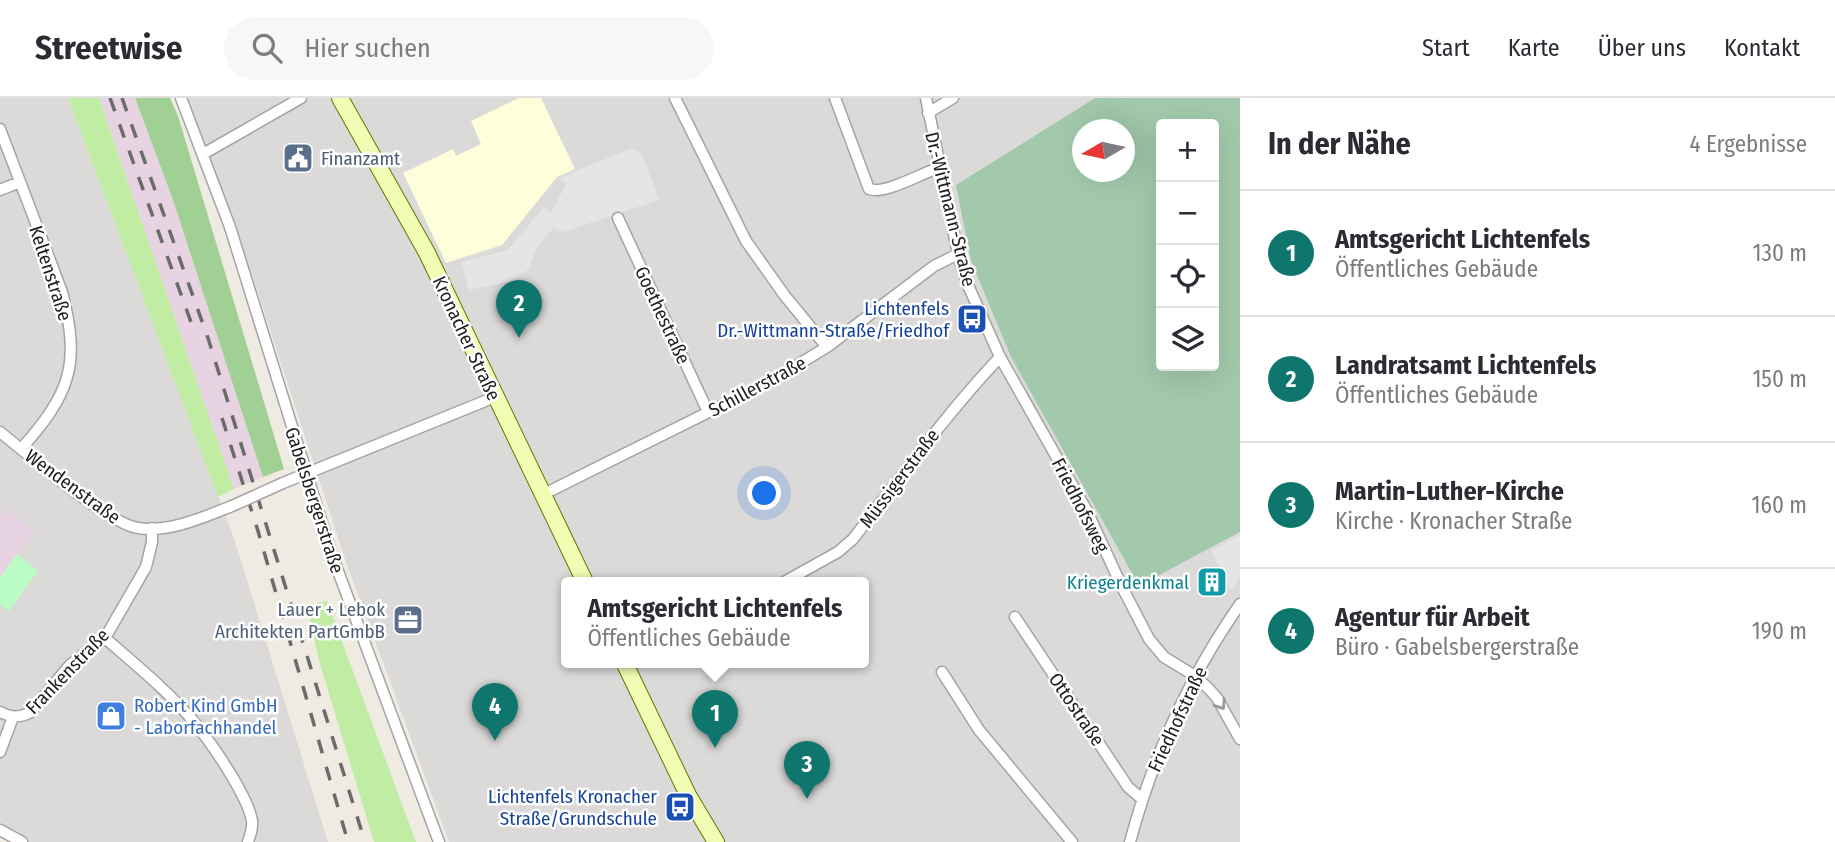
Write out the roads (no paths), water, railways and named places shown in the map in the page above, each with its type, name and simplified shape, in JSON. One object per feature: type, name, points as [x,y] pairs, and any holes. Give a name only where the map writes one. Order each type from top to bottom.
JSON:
[{"type":"street","name":"Gabelsbergerstraße","points":[[181,98],[229,227],[305,475],[345,591],[439,842]]},
{"type":"street","points":[[203,154],[300,98]]},
{"type":"street","points":[[675,98],[746,241],[785,296],[827,347]]},
{"type":"street","points":[[835,98],[869,189],[885,190],[939,168]]},
{"type":"street","name":"Dr.-Wittmann-Straße","points":[[926,98],[958,254],[967,283],[1000,357]]},
{"type":"street","points":[[928,113],[953,98]]},
{"type":"street","name":"Kronacher Straße","points":[[343,99],[427,253],[582,577]]},
{"type":"street","name":"Keltenstraße","points":[[0,129],[62,292],[71,350],[67,384],[61,397],[52,413],[21,449]]},
{"type":"street","points":[[0,190],[20,182]]},
{"type":"street","name":"Goethestraße","points":[[618,218],[708,412]]},
{"type":"street","name":"Schillerstraße","points":[[542,495],[771,382],[827,347],[934,266],[958,254]]},
{"type":"street","name":"Müssigerstraße","points":[[793,577],[838,552],[853,539],[927,439],[964,394],[1000,357]]},
{"type":"street","name":"Friedhofsweg","points":[[1000,357],[1087,511],[1149,639],[1164,657],[1195,676],[1217,698],[1240,739]]},
{"type":"street","points":[[305,475],[495,397]]},
{"type":"street","name":"Wendenstraße","points":[[0,432],[105,513],[127,525],[152,528],[198,519],[305,475]]},
{"type":"street","name":"Frankenstraße","points":[[0,712],[22,717],[31,712],[70,665],[105,638],[146,567],[152,542],[152,528]]},
{"type":"street","name":"Friedhofstraße","points":[[1130,842],[1164,737],[1195,676],[1240,604]]},
{"type":"street","name":"Ottostraße","points":[[1015,617],[1128,787],[1142,799]]},
{"type":"street","points":[[105,638],[195,723],[211,745],[246,803],[252,832],[248,842]]},
{"type":"street","points":[[627,668],[688,795],[716,842]]},
{"type":"street","points":[[942,672],[979,730],[1072,842]]},
{"type":"street","points":[[0,752],[13,717]]},
{"type":"street","points":[[0,830],[22,842]]},
{"type":"railway","points":[[110,98],[191,322]]},
{"type":"railway","points":[[122,98],[208,338],[365,842]]},
{"type":"railway","points":[[222,418],[258,531],[348,842]]},
{"type":"place","name":"Finanzamt","points":[[298,158]]},
{"type":"place","name":"Lichtenfels Dr.-Wittmann-Straße/Friedhof","points":[[972,319]]},
{"type":"place","name":"Landratsamt Lichtenfels","points":[[519,338]]},
{"type":"place","name":"Kriegerdenkmal","points":[[1212,582]]},
{"type":"place","name":"Lauer + Lebok Architekten PartGmbB","points":[[408,620]]},
{"type":"place","name":"Robert Kind GmbH - Laborfachhandel","points":[[111,716]]},
{"type":"place","name":"Agentur für Arbeit","points":[[495,741]]},
{"type":"place","name":"Amtsgericht Lichtenfels","points":[[715,748]]},
{"type":"place","name":"Martin-Luther-Kirche","points":[[807,799]]},
{"type":"place","name":"Lichtenfels Kronacher Straße/Grundschule","points":[[680,807]]}]
